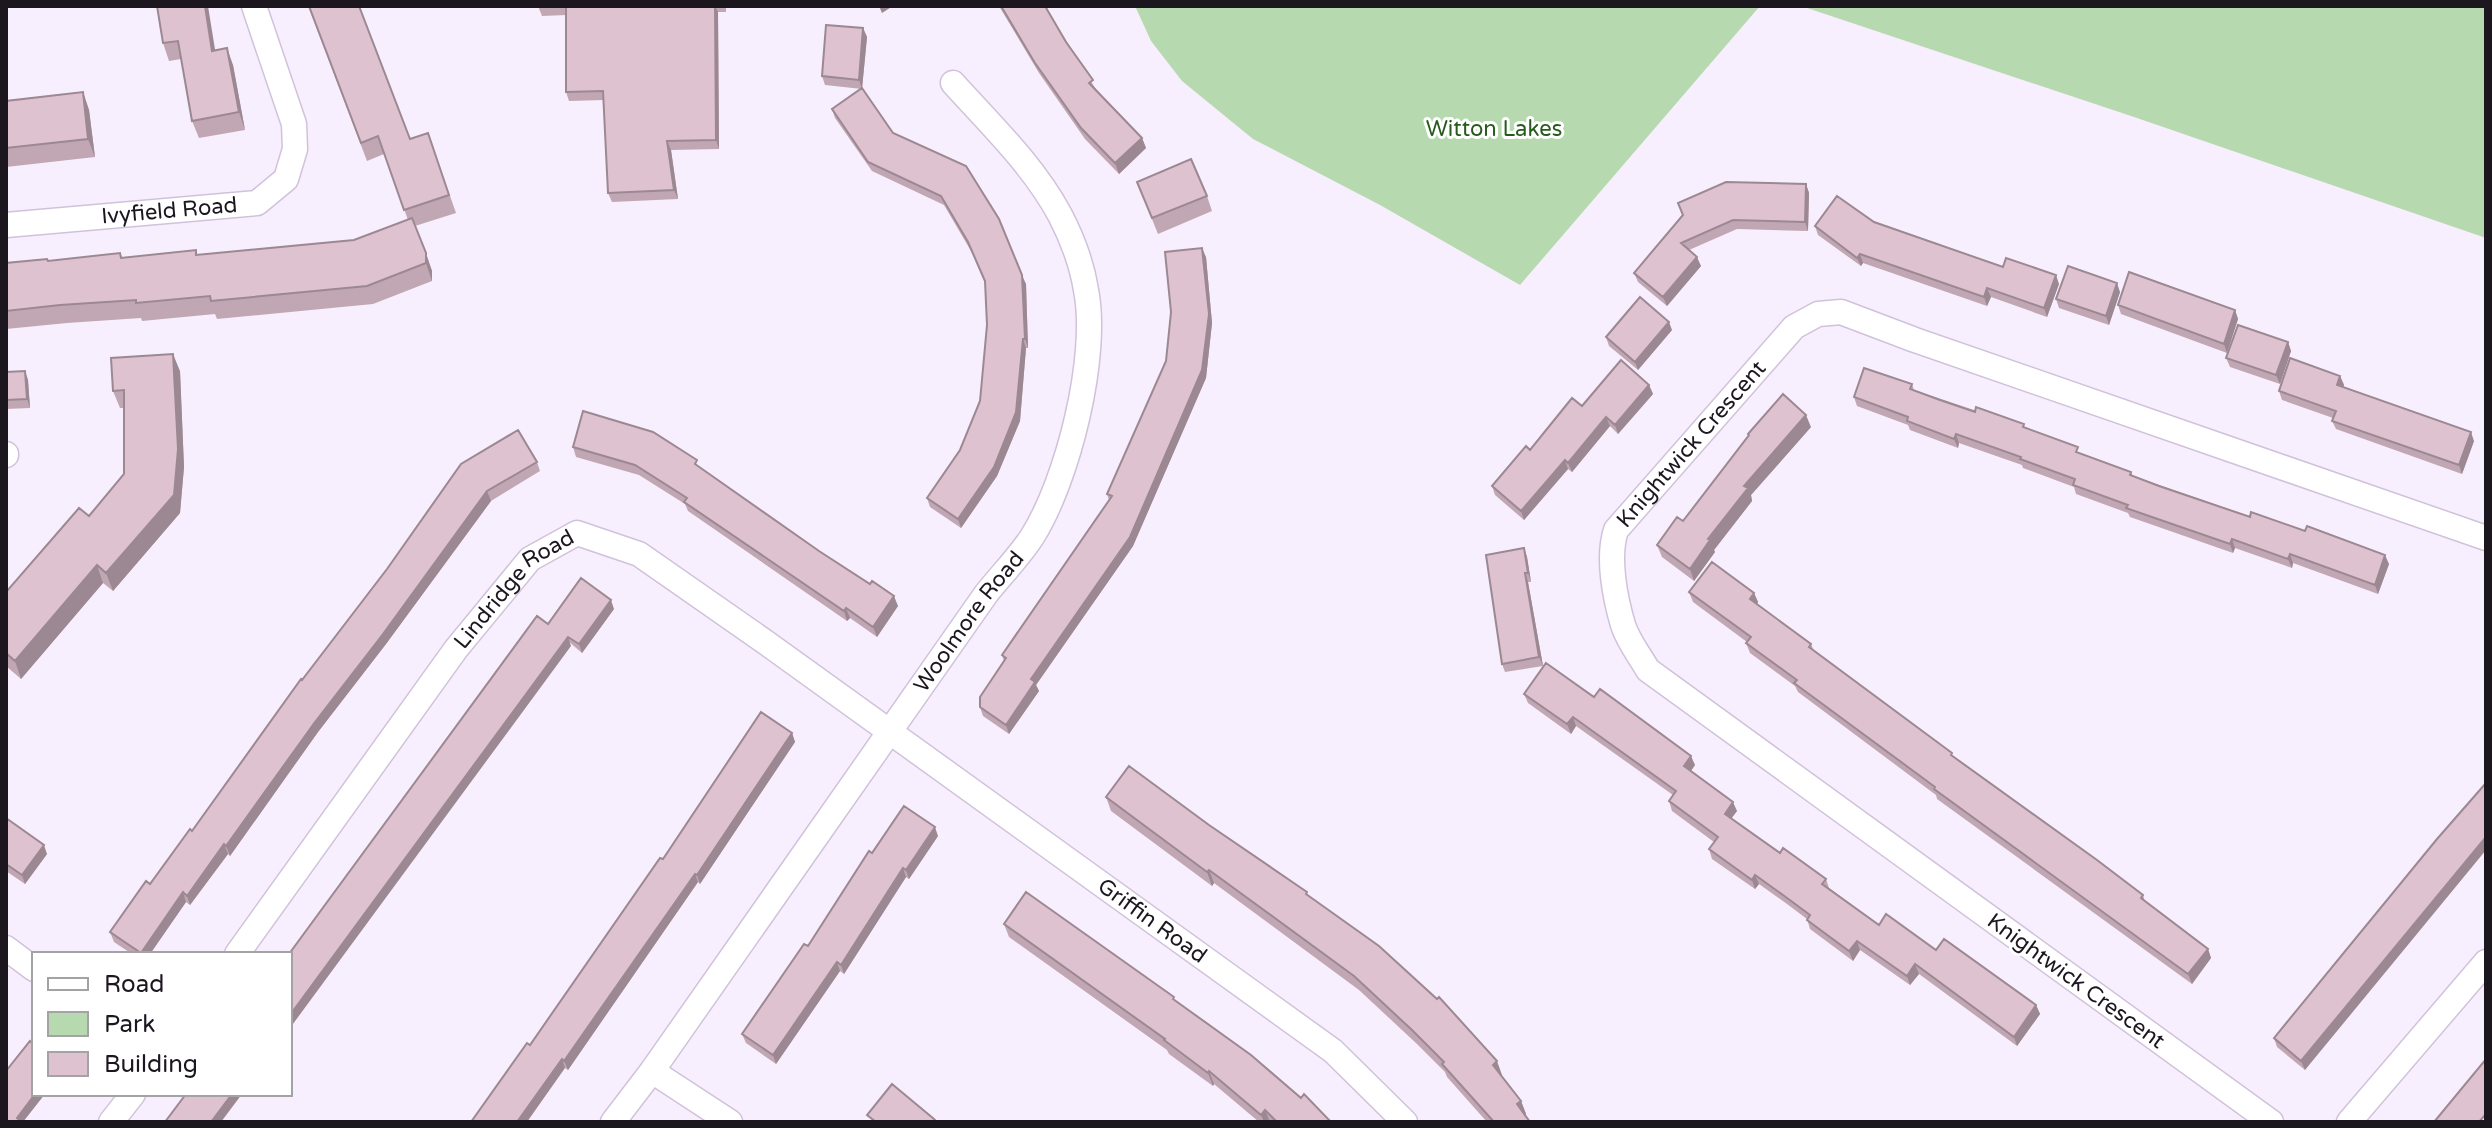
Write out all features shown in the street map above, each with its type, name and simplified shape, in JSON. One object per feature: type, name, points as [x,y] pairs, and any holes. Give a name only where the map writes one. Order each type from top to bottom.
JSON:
[{"type":"street","name":"Ivyfield Road","points":[[6,225],[257,203],[286,179],[295,149],[294,124],[254,6]]},
{"type":"street","name":"Woolmore Road","points":[[613,1122],[652,1071],[986,594],[1032,537],[1052,496],[1076,427],[1089,325],[1086,290],[1075,249],[1061,216],[1032,170],[953,83]]},
{"type":"street","name":"Knightwick Crescent","points":[[2271,1122],[1648,670],[1624,627],[1612,565],[1616,530],[1794,327],[1818,314],[1841,312],[2486,538]]},
{"type":"street","name":"Lindridge Road","points":[[238,952],[456,649],[530,559],[577,533],[639,554],[889,733]]},
{"type":"street","name":"Griffin Road","points":[[889,733],[1333,1051],[1405,1122]]},
{"type":"street","points":[[6,948],[32,968]]},
{"type":"street","points":[[2349,1122],[2486,962]]},
{"type":"street","points":[[652,1071],[730,1122]]},
{"type":"street","points":[[111,1122],[131,1096]]},
{"type":"green space","name":"Witton Lakes","points":[[1135,6],[1760,6],[1520,285],[1380,205],[1253,139],[1182,81],[1151,41]]},
{"type":"green space","points":[[1801,6],[2486,6],[2486,238],[2137,118]]},
{"type":"building","points":[[157,6],[205,6],[212,51],[227,48],[239,112],[192,121],[178,41],[163,43]]},
{"type":"building","points":[[309,6],[359,6],[410,139],[428,133],[449,195],[404,210],[378,136],[361,143]]},
{"type":"building","points":[[566,6],[715,6],[716,140],[667,141],[674,190],[608,193],[603,91],[566,92]]},
{"type":"building","points":[[1001,6],[1045,6],[1093,80],[1089,83],[1142,138],[1115,163],[1081,128],[1035,63]]},
{"type":"building","points":[[826,25],[863,28],[859,80],[822,76]]},
{"type":"building","points":[[862,88],[893,133],[966,166],[999,219],[1022,275],[1025,339],[1016,412],[994,467],[958,519],[927,498],[960,450],[980,401],[987,325],[985,281],[968,242],[941,196],[868,162],[832,109]]},
{"type":"building","points":[[83,92],[88,139],[6,148],[6,101]]},
{"type":"building","points":[[1191,159],[1207,196],[1152,218],[1137,182]]},
{"type":"building","points":[[1726,182],[1806,184],[1805,222],[1733,220],[1681,243],[1697,257],[1663,297],[1634,273],[1683,215],[1678,203]]},
{"type":"building","points":[[1837,196],[1874,222],[2003,267],[2006,258],[2056,275],[2044,308],[1987,288],[1984,297],[1860,254],[1857,258],[1815,226]]},
{"type":"building","points":[[412,218],[426,253],[426,263],[367,286],[211,301],[210,296],[6,311],[6,263],[120,253],[121,258],[196,250],[196,255],[354,240]]},
{"type":"building","points":[[1202,248],[1209,314],[1202,370],[1130,537],[1031,679],[1035,682],[1006,725],[980,707],[980,697],[1006,658],[1002,655],[1112,496],[1107,494],[1166,361],[1171,312],[1165,252]]},
{"type":"building","points":[[2068,266],[2117,283],[2106,316],[2056,299]]},
{"type":"building","points":[[2129,272],[2235,310],[2224,344],[2118,305]]},
{"type":"building","points":[[1640,297],[1669,322],[1635,362],[1606,337]]},
{"type":"building","points":[[2238,325],[2288,342],[2276,375],[2226,358]]},
{"type":"building","points":[[173,354],[178,449],[174,495],[106,573],[97,565],[15,661],[6,653],[6,592],[79,508],[89,516],[124,474],[124,390],[113,391],[111,358]]},
{"type":"building","points":[[2290,358],[2340,376],[2337,385],[2471,432],[2459,465],[2332,421],[2336,411],[2279,391]]},
{"type":"building","points":[[1621,360],[1649,385],[1615,425],[1606,417],[1568,463],[1565,460],[1521,511],[1492,486],[1526,446],[1530,450],[1572,398],[1582,406]]},
{"type":"building","points":[[1864,368],[1912,384],[1910,389],[1940,400],[1975,412],[1976,407],[2024,424],[2023,427],[2078,447],[2076,452],[2159,486],[2250,517],[2251,512],[2305,531],[2307,526],[2385,555],[2375,585],[2290,554],[2288,559],[2232,539],[2230,544],[2126,508],[2128,505],[2073,485],[2075,479],[2021,457],[1956,434],[1954,439],[1907,421],[1908,417],[1854,397]]},
{"type":"building","points":[[25,371],[27,399],[6,400],[6,372]]},
{"type":"building","points":[[1783,394],[1806,415],[1744,486],[1748,488],[1708,539],[1690,569],[1657,545],[1677,517],[1683,521],[1748,434]]},
{"type":"building","points":[[583,411],[653,432],[697,460],[695,464],[819,551],[894,596],[873,627],[846,608],[844,611],[684,502],[687,498],[635,465],[573,447]]},
{"type":"building","points":[[518,430],[537,462],[487,491],[226,846],[224,844],[187,896],[183,892],[142,952],[110,932],[146,881],[150,884],[190,829],[192,831],[461,464]]},
{"type":"building","points":[[1524,548],[1528,573],[1525,573],[1539,657],[1502,664],[1486,555]]},
{"type":"building","points":[[1712,562],[1754,593],[1750,599],[1811,644],[1809,647],[2097,860],[2208,949],[2188,974],[1934,789],[1746,643],[1751,637],[1689,592]]},
{"type":"building","points":[[581,578],[611,600],[579,644],[568,637],[292,1012],[290,952],[537,616],[548,624]]},
{"type":"building","points":[[1546,663],[1594,697],[1600,689],[1691,756],[1684,766],[1733,802],[1725,814],[1780,853],[1783,848],[1826,879],[1822,884],[1879,925],[1886,914],[1936,950],[1944,939],[2036,1005],[2014,1037],[1915,964],[1907,976],[1857,941],[1849,951],[1807,920],[1810,915],[1783,895],[1755,875],[1752,880],[1709,849],[1718,837],[1669,801],[1676,791],[1573,717],[1567,724],[1524,694]]},
{"type":"building","points":[[761,712],[792,733],[697,875],[517,1122],[471,1122],[527,1043],[530,1045],[660,858],[663,859]]},
{"type":"building","points":[[1129,766],[1307,892],[1379,946],[1437,999],[1439,997],[1497,1061],[1493,1065],[1521,1101],[1517,1104],[1530,1122],[1494,1122],[1442,1064],[1444,1062],[1354,976],[1106,797]]},
{"type":"building","points":[[2486,783],[2486,837],[2301,1061],[2274,1038]]},
{"type":"building","points":[[904,806],[935,827],[906,870],[903,868],[841,965],[837,962],[773,1055],[742,1034],[804,944],[808,946],[869,851],[872,853]]},
{"type":"building","points":[[6,818],[44,845],[22,875],[6,864]]},
{"type":"building","points":[[1026,892],[1174,997],[1251,1055],[1301,1098],[1304,1094],[1331,1122],[1277,1122],[1265,1110],[1261,1115],[1209,1071],[1004,924]]},
{"type":"building","points":[[30,1041],[32,1042],[34,1096],[17,1118],[22,1122],[6,1122],[6,1071]]},
{"type":"building","points":[[2486,1059],[2486,1114],[2479,1122],[2434,1122]]},
{"type":"building","points":[[892,1084],[937,1122],[876,1122],[867,1115]]},
{"type":"building","points":[[184,1096],[230,1096],[211,1122],[165,1122]]}]
